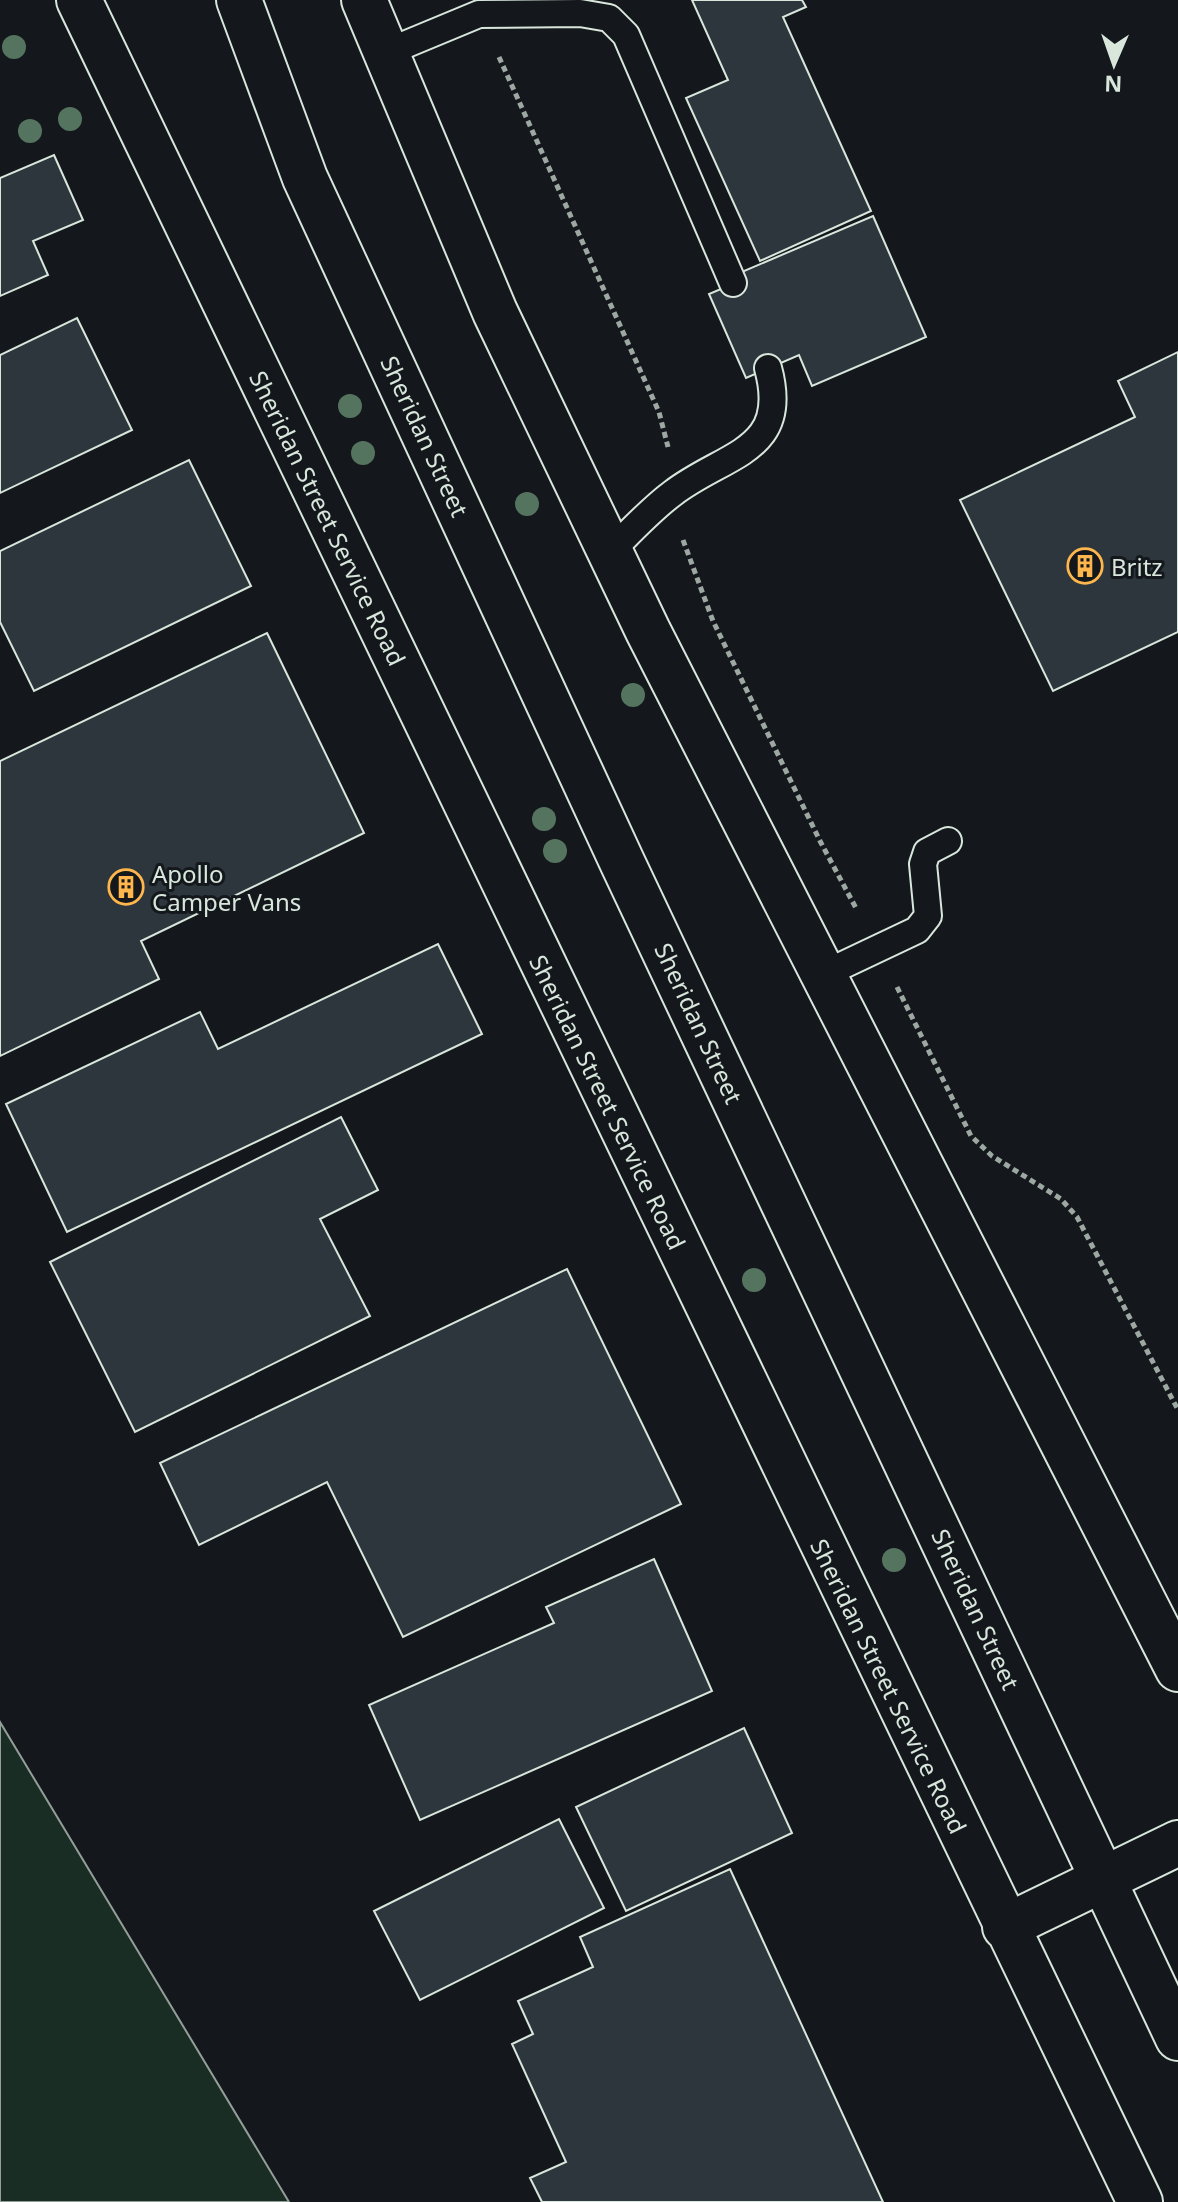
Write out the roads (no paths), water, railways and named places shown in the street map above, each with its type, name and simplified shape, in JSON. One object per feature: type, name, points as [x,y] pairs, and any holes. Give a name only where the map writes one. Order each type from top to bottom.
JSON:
[{"type":"main road","name":"Sheridan Street Service Road","points":[[79,0],[1140,2202]]},
{"type":"main road","name":"Sheridan Street","points":[[239,0],[305,178],[1101,1880],[1178,2038]]},
{"type":"main road","points":[[364,0],[495,312],[610,552],[822,975],[1178,1669]]},
{"type":"main road","points":[[1005,1927],[1178,1843]]},
{"type":"lane","points":[[385,53],[479,14],[580,13],[609,18],[626,35],[733,283]]},
{"type":"lane","points":[[610,552],[673,493],[743,452],[765,434],[775,402],[768,368]]},
{"type":"lane","points":[[822,975],[917,930],[925,922],[928,904],[923,864],[927,852],[948,841]]},
{"type":"place","name":"Britz","points":[[1085,566]]},
{"type":"place","name":"Apollo Camper Vans","points":[[126,887]]}]
